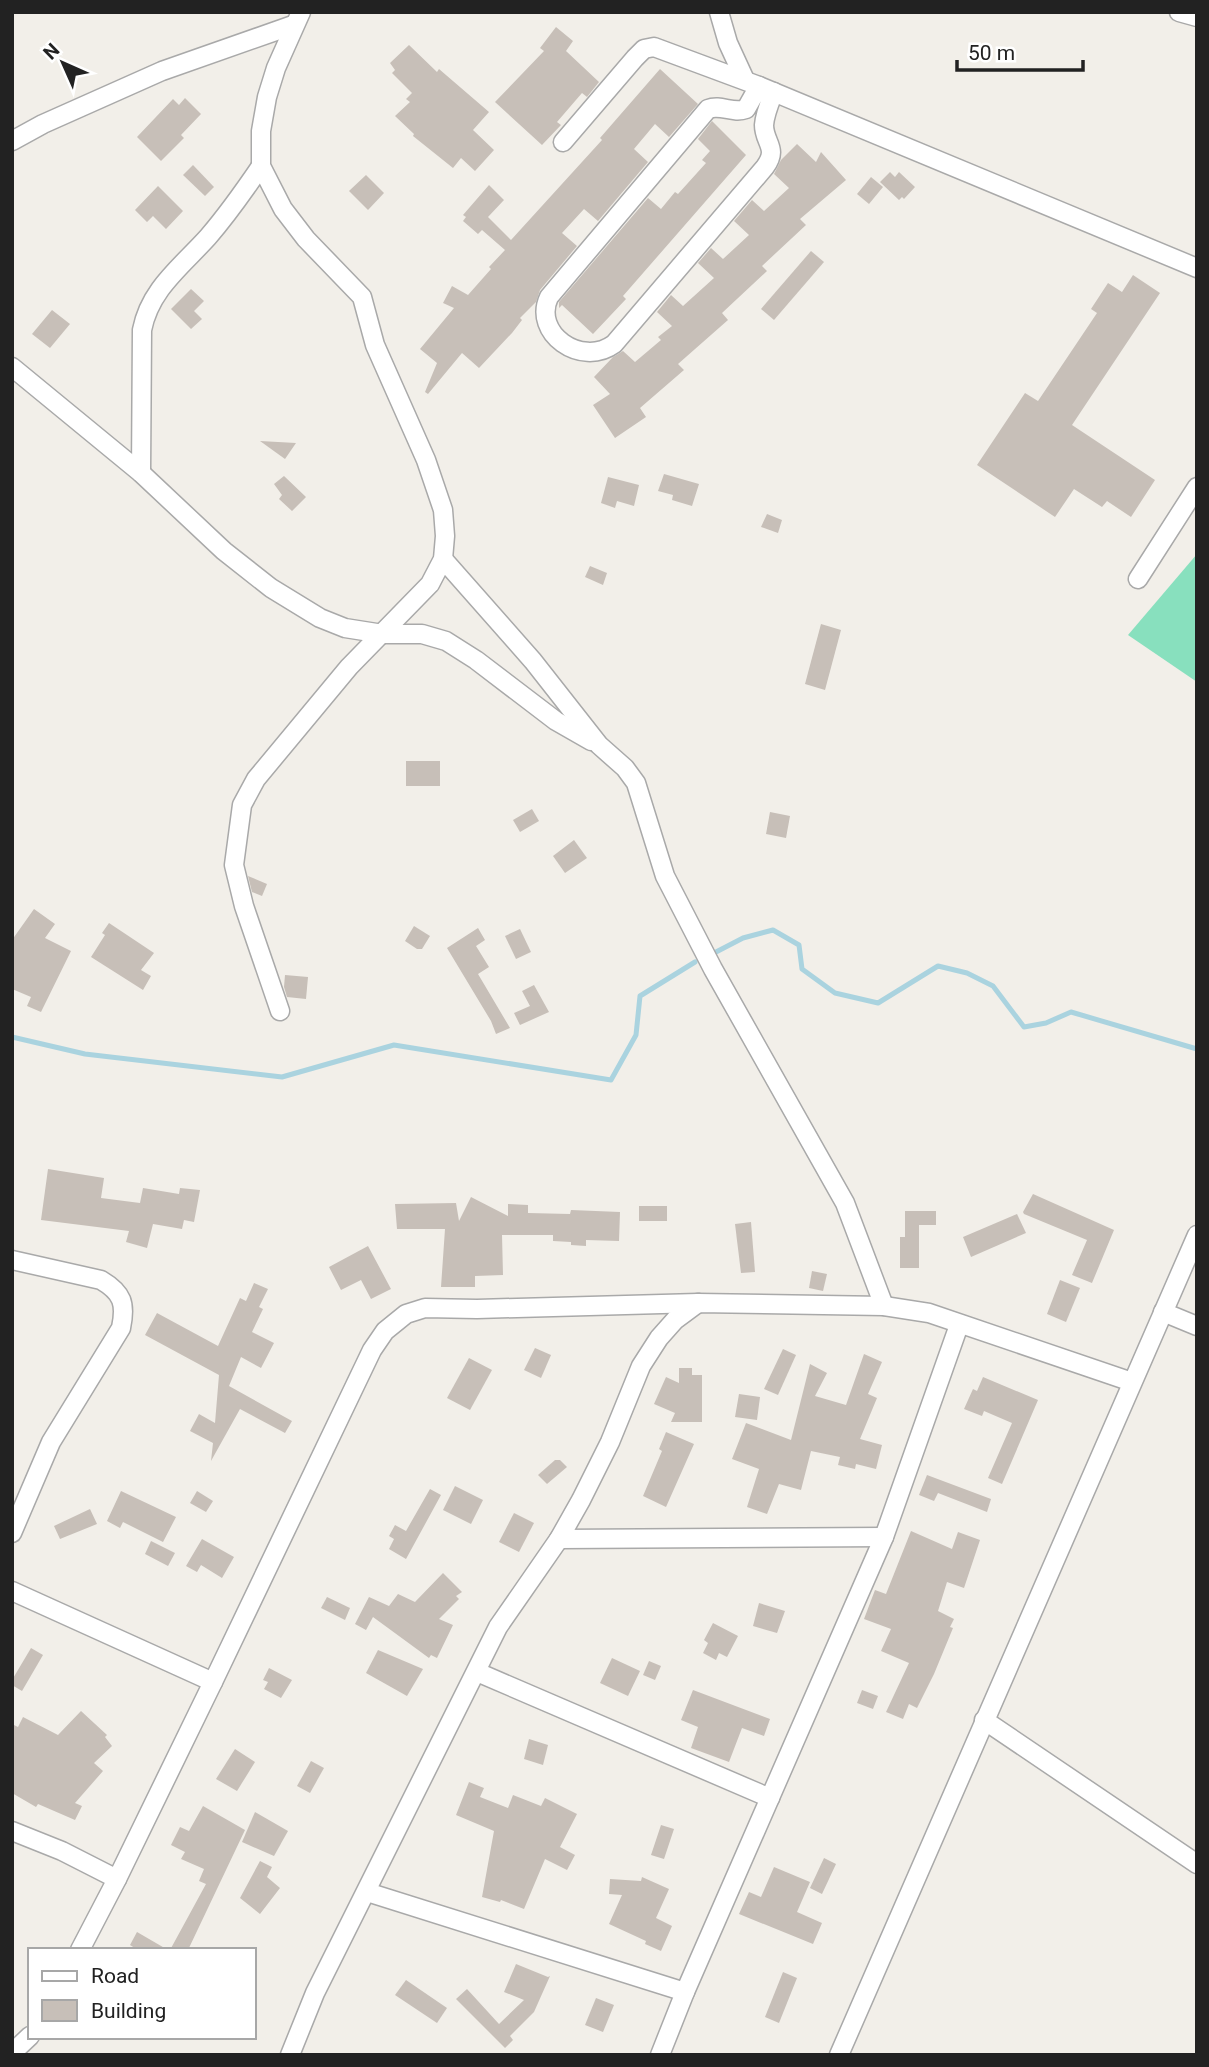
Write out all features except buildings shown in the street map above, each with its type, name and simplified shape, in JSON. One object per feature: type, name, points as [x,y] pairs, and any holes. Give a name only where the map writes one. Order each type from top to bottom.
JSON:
[{"type":"street","points":[[719,12],[728,43],[759,86],[764,128],[772,149],[771,159],[614,344],[605,351],[594,353],[568,348],[558,339],[545,314],[549,297],[708,109],[716,106],[740,111],[746,109],[759,86]]},
{"type":"street","points":[[1179,12],[1197,17]]},
{"type":"street","points":[[12,141],[43,124],[162,71],[297,19]]},
{"type":"street","points":[[280,1011],[244,906],[234,865],[242,805],[256,779],[348,667],[430,584],[443,559],[445,536],[443,510],[426,460],[375,345],[362,297],[346,277],[306,239],[283,209],[261,166],[261,131],[267,97],[297,19]]},
{"type":"street","points":[[563,142],[644,49],[654,47],[759,86],[1197,268]]},
{"type":"street","points":[[141,473],[142,330],[146,311],[159,289],[209,235],[261,166]]},
{"type":"street","points":[[12,367],[141,473],[223,551],[271,588],[320,618],[345,628],[383,634],[422,634],[446,641],[476,660],[556,721],[599,745]]},
{"type":"street","points":[[1138,579],[1197,487]]},
{"type":"street","points":[[443,559],[533,661],[599,745],[625,768],[636,783],[665,876],[713,969],[845,1203],[884,1306]]},
{"type":"street","points":[[839,2055],[1197,1235]]},
{"type":"street","points":[[12,1260],[101,1280],[112,1286],[122,1299],[124,1311],[121,1328],[51,1442],[12,1533]]},
{"type":"street","points":[[290,2055],[315,1993],[499,1627],[559,1539],[610,1442],[641,1366],[659,1338],[675,1320],[698,1303]]},
{"type":"street","points":[[81,1948],[117,1880],[372,1350],[385,1331],[405,1314],[425,1308],[698,1303],[884,1306],[929,1312],[959,1325],[1132,1382]]},
{"type":"street","points":[[1163,1311],[1197,1326]]},
{"type":"street","points":[[660,2055],[884,1537],[959,1325]]},
{"type":"street","points":[[559,1539],[884,1537]]},
{"type":"street","points":[[12,1591],[213,1682]]},
{"type":"street","points":[[477,1672],[770,1798]]},
{"type":"street","points":[[984,1720],[1197,1864]]},
{"type":"street","points":[[12,1832],[62,1851],[117,1880]]},
{"type":"street","points":[[367,1892],[685,1992]]},
{"type":"street","points":[[12,2053],[28,2038]]},
{"type":"green space","points":[[1197,554],[1197,682],[1128,635]]},
{"type":"waterway","points":[[716,952],[743,938],[773,930],[799,945],[802,969],[835,993],[878,1003],[938,966],[967,973],[993,986],[1024,1027],[1046,1023],[1071,1012],[1197,1049]]},
{"type":"waterway","points":[[12,1037],[85,1054],[282,1077],[394,1045],[611,1080],[636,1035],[640,996],[695,962]]}]
